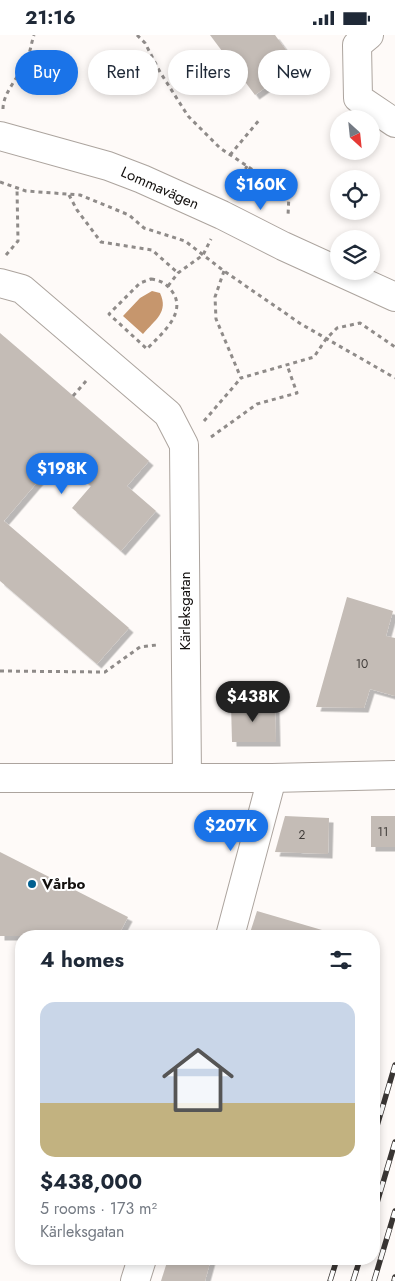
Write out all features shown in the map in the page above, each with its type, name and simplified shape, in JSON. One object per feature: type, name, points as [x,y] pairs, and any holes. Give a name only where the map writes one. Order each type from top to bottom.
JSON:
[{"type":"street","points":[[370,35],[358,45],[358,98],[395,123]]},
{"type":"street","name":"Lommavägen","points":[[0,136],[34,144],[117,169],[222,215],[283,246],[395,297]]},
{"type":"street","points":[[0,283],[22,289],[168,414],[184,445]]},
{"type":"street","name":"Kärleksgatan","points":[[184,445],[187,777]]},
{"type":"street","points":[[0,778],[272,778],[395,775]]},
{"type":"street","points":[[232,930],[272,778]]},
{"type":"street","points":[[135,1281],[140,1265]]},
{"type":"path","points":[[3,108],[3,99],[13,86],[27,60],[34,35]]},
{"type":"path","points":[[137,35],[145,43],[160,72],[188,116],[220,148],[289,195],[288,222]]},
{"type":"path","points":[[230,155],[260,119]]},
{"type":"path","points":[[231,196],[246,166]]},
{"type":"path","points":[[0,182],[26,191],[80,195],[129,215],[144,228],[185,241],[224,271],[301,324],[395,378]]},
{"type":"path","points":[[0,261],[18,241],[16,188]]},
{"type":"path","points":[[69,195],[101,242],[152,250],[178,273]]},
{"type":"path","points":[[168,286],[178,273],[203,255],[214,232]]},
{"type":"path","points":[[224,271],[215,297],[216,319],[241,378]]},
{"type":"path","points":[[151,279],[158,280],[168,286],[175,294],[178,308],[174,319],[147,349],[109,314],[140,283],[151,279]]},
{"type":"path","points":[[184,445],[241,378],[314,357],[326,339],[337,328],[360,323],[395,347]]},
{"type":"path","points":[[184,445],[206,441],[257,404],[297,393],[287,365]]},
{"type":"path","points":[[0,671],[104,672],[140,647],[160,645]]},
{"type":"shaded area","points":[[152,291],[160,293],[163,305],[162,311],[143,334],[123,316],[140,298]]},
{"type":"building","points":[[210,35],[275,35],[286,50],[258,50],[258,93],[255,95],[248,86],[248,50],[221,50]]},
{"type":"building","points":[[0,333],[149,461],[127,486],[156,511],[121,551],[72,508],[91,486],[58,458],[4,521],[129,628],[97,664],[0,581]]},
{"type":"building","points":[[347,597],[393,611],[386,636],[395,638],[395,696],[370,689],[364,708],[316,707]]},
{"type":"building","points":[[231,704],[275,704],[276,742],[232,742]]},
{"type":"building","points":[[285,816],[329,818],[328,854],[275,852]]},
{"type":"building","points":[[371,816],[395,816],[395,847],[371,847]]},
{"type":"building","name":"Vårbo","points":[[0,852],[128,917],[121,930],[15,930],[15,936],[0,936]]},
{"type":"building","points":[[257,911],[322,930],[251,930]]},
{"type":"building","points":[[166,1265],[209,1265],[205,1281],[161,1281]]},
{"type":"railway","points":[[380,1116],[395,1065]]},
{"type":"railway","points":[[380,1193],[395,1142]]},
{"type":"railway","points":[[380,1261],[395,1211]]},
{"type":"railway","points":[[330,1281],[335,1265]]},
{"type":"railway","points":[[353,1281],[358,1265]]},
{"type":"railway","points":[[374,1281],[379,1265]]},
{"type":"railway","points":[[394,1281],[395,1277]]},
{"type":"place","name":"Vårbo","points":[[32,884]]}]
